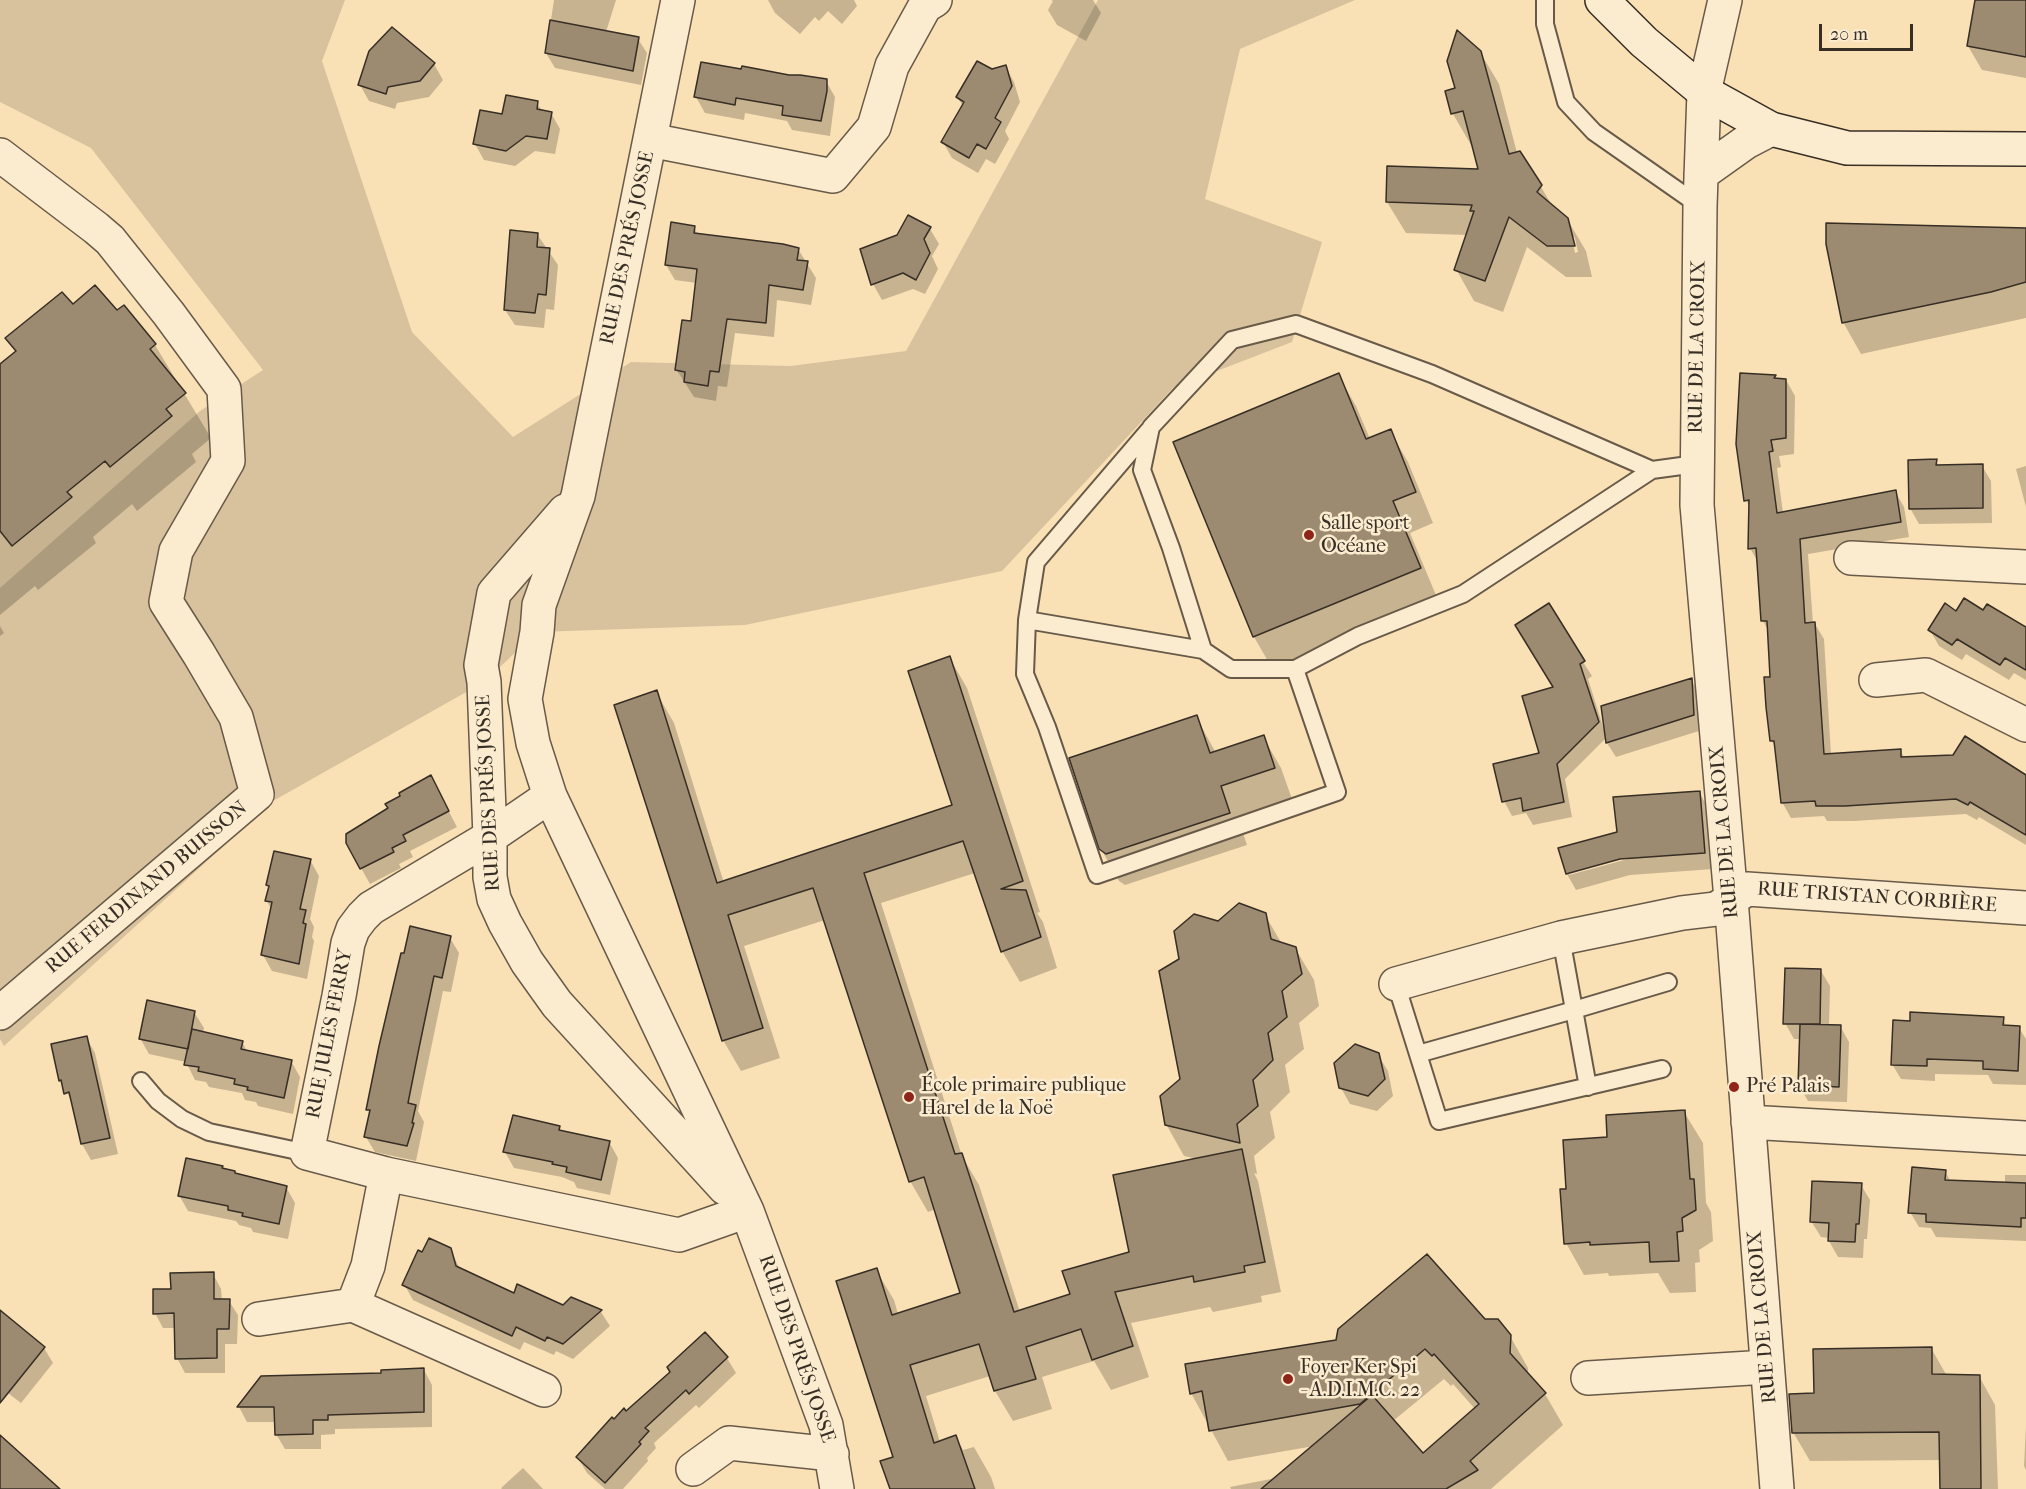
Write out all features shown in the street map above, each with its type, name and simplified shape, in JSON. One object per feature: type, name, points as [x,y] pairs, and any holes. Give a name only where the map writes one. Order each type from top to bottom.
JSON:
[{"type":"street","name":"RUE DES PRÉS JOSSE","points":[[678,0],[578,496],[539,605],[537,632],[525,699],[533,743],[550,796],[747,1211],[826,1425],[837,1489]]},
{"type":"street","points":[[650,140],[833,176],[874,127],[892,66],[925,6],[935,0]]},
{"type":"street","points":[[1602,0],[1644,42],[1704,92],[1771,129],[1847,148],[2026,149]]},
{"type":"street","name":"RUE DE LA CROIX","points":[[1725,0],[1704,92],[1700,190],[1697,505],[1731,899],[1777,1489]]},
{"type":"street","points":[[1700,190],[1746,142],[1771,129]]},
{"type":"street","name":"RUE FERDINAND BUISSON","points":[[0,155],[110,240],[169,314],[224,390],[228,460],[176,551],[166,602],[236,717],[256,794],[0,1013]]},
{"type":"street","name":"RUE DES PRÉS JOSSE","points":[[578,496],[494,593],[481,665],[484,681],[490,878],[494,899],[504,922],[527,962],[557,1004],[747,1211]]},
{"type":"street","points":[[1851,558],[2026,567]]},
{"type":"street","points":[[1876,680],[1926,675],[2026,725]]},
{"type":"street","name":"RUE JULES FERRY","points":[[307,1153],[348,943],[353,929],[371,908],[490,837],[550,796]]},
{"type":"street","name":"RUE TRISTAN CORBIÈRE","points":[[1396,984],[1561,938],[1682,913],[1716,909],[1747,889],[2026,908]]},
{"type":"street","points":[[1748,1122],[2026,1138]]},
{"type":"street","points":[[307,1153],[386,1174],[679,1235],[747,1211]]},
{"type":"street","points":[[353,1305],[368,1266],[386,1174]]},
{"type":"street","points":[[259,1319],[353,1305],[544,1390]]},
{"type":"street","points":[[1588,1378],[1767,1366]]},
{"type":"street","points":[[693,1469],[729,1443],[832,1454]]},
{"type":"lane","points":[[1545,0],[1545,24],[1566,102],[1594,132],[1700,190]]},
{"type":"lane","points":[[1295,669],[1337,792],[1097,875],[1047,727],[1025,674],[1027,620],[1036,562],[1151,427],[1232,340],[1296,324],[1432,374],[1652,470]]},
{"type":"lane","points":[[1151,427],[1142,470],[1171,548],[1203,650]]},
{"type":"lane","points":[[1027,620],[1203,650],[1231,669],[1295,669],[1358,636],[1463,594],[1652,470],[1696,464]]},
{"type":"lane","points":[[1561,938],[1587,1087]]},
{"type":"lane","points":[[1418,1054],[1668,982]]},
{"type":"lane","points":[[1396,984],[1439,1121],[1662,1069]]},
{"type":"lane","points":[[141,1081],[158,1101],[182,1119],[209,1132],[307,1153]]},
{"type":"shaded area","points":[[0,0],[345,0],[322,61],[412,332],[513,437],[631,362],[791,366],[906,351],[1098,0],[1355,0],[1240,49],[1205,199],[1322,242],[1292,342],[1173,388],[1002,571],[745,625],[537,632],[484,682],[273,801],[4,1046],[0,1039],[0,588],[200,411],[263,370],[91,148],[0,102]]},
{"type":"building","points":[[1975,0],[2026,0],[2026,57],[1967,46]]},
{"type":"building","points":[[550,20],[639,37],[633,71],[545,53]]},
{"type":"building","points":[[392,27],[435,63],[420,81],[388,87],[386,94],[358,85],[369,51]]},
{"type":"building","points":[[1457,30],[1481,51],[1509,154],[1520,151],[1542,185],[1537,192],[1568,218],[1575,246],[1547,246],[1509,217],[1485,281],[1454,270],[1474,211],[1470,211],[1472,205],[1386,202],[1387,166],[1478,169],[1463,111],[1451,114],[1445,91],[1455,88],[1447,61]]},
{"type":"building","points":[[977,61],[992,69],[1006,65],[1012,86],[995,118],[1001,122],[986,149],[977,144],[969,158],[941,142],[964,102],[956,97]]},
{"type":"building","points":[[701,62],[827,79],[821,121],[782,115],[783,106],[736,98],[735,105],[694,97]]},
{"type":"building","points":[[506,95],[538,101],[537,109],[552,112],[547,139],[526,136],[506,151],[473,144],[480,110],[502,114]]},
{"type":"building","points":[[908,215],[931,227],[924,239],[930,253],[916,280],[903,273],[871,285],[860,249],[897,235]]},
{"type":"building","points":[[671,222],[695,226],[694,233],[799,248],[797,260],[808,261],[803,290],[769,285],[766,323],[727,319],[719,372],[710,371],[708,386],[684,382],[685,372],[675,370],[682,320],[691,321],[697,269],[665,265]]},
{"type":"building","points":[[1826,223],[2026,228],[2026,282],[1991,292],[1842,323],[1826,244]]},
{"type":"building","points":[[510,230],[538,233],[537,247],[550,248],[546,295],[538,294],[535,313],[504,310]]},
{"type":"building","points":[[95,285],[117,310],[124,305],[156,344],[150,349],[186,393],[166,409],[172,416],[110,467],[105,461],[67,492],[72,497],[12,546],[0,531],[0,364],[16,351],[5,338],[62,292],[73,304]]},
{"type":"building","name":"Salle sport Océane","points":[[1339,373],[1366,439],[1391,429],[1416,492],[1393,501],[1421,568],[1253,637],[1173,442]]},
{"type":"building","points":[[1740,373],[1776,375],[1774,378],[1786,379],[1786,438],[1771,440],[1773,451],[1769,452],[1777,513],[1896,490],[1901,522],[1800,539],[1805,623],[1815,622],[1824,754],[1901,749],[1901,757],[1953,755],[1965,736],[2026,775],[2026,835],[1970,802],[1968,805],[1956,799],[1845,806],[1816,806],[1815,801],[1781,803],[1774,741],[1770,741],[1766,707],[1764,677],[1770,677],[1767,621],[1761,621],[1756,548],[1748,549],[1749,500],[1744,501],[1736,444]]},
{"type":"building","points":[[1937,459],[1936,465],[1983,464],[1983,508],[1909,509],[1908,460]]},
{"type":"building","points":[[1964,598],[1983,610],[1987,604],[2026,627],[2026,670],[2005,658],[2000,665],[1957,639],[1952,645],[1928,630],[1945,603],[1956,611]]},
{"type":"building","points":[[1549,603],[1585,661],[1580,664],[1599,722],[1557,764],[1564,802],[1523,811],[1521,798],[1502,802],[1493,764],[1539,753],[1522,696],[1553,687],[1515,625]]},
{"type":"building","name":"École primaire publique Harel de la Noë","points":[[950,656],[1023,881],[1001,889],[1026,890],[1041,937],[1001,952],[963,841],[864,873],[955,1154],[962,1153],[1014,1312],[1070,1294],[1062,1271],[1129,1252],[1113,1175],[1242,1149],[1265,1262],[1244,1266],[1245,1272],[1194,1282],[1193,1276],[1115,1292],[1133,1346],[1092,1360],[1081,1329],[1026,1347],[1036,1379],[994,1391],[979,1344],[910,1365],[934,1443],[956,1435],[975,1489],[890,1489],[880,1461],[893,1457],[836,1281],[877,1268],[892,1315],[960,1293],[924,1177],[909,1182],[813,888],[728,915],[763,1028],[722,1041],[614,705],[657,690],[717,883],[952,805],[908,671]]},
{"type":"building","points":[[1692,678],[1694,715],[1606,743],[1601,706]]},
{"type":"building","points":[[1197,715],[1210,753],[1264,735],[1275,768],[1221,786],[1230,813],[1106,854],[1099,849],[1069,758]]},
{"type":"building","points":[[431,775],[449,811],[403,835],[406,841],[392,848],[394,852],[360,869],[346,843],[346,834],[388,808],[385,804],[400,796],[399,793]]},
{"type":"building","points":[[1700,791],[1705,853],[1620,859],[1566,874],[1558,848],[1617,832],[1613,797]]},
{"type":"building","points":[[274,851],[311,859],[300,909],[306,910],[303,923],[306,924],[299,964],[261,955],[272,902],[265,901],[269,886],[266,885]]},
{"type":"building","points":[[1239,903],[1266,913],[1271,939],[1296,947],[1302,974],[1282,991],[1287,1017],[1268,1033],[1273,1060],[1253,1080],[1258,1106],[1237,1124],[1240,1143],[1165,1125],[1160,1096],[1180,1079],[1159,971],[1179,959],[1174,931],[1194,914],[1218,921]]},
{"type":"building","points":[[410,926],[451,936],[442,978],[434,976],[408,1103],[416,1105],[412,1123],[414,1123],[407,1146],[364,1137],[370,1110],[366,1110],[379,1046],[401,953],[404,953]]},
{"type":"building","points":[[1785,968],[1821,969],[1820,1024],[1783,1024]]},
{"type":"building","points":[[147,1000],[195,1011],[188,1049],[139,1039]]},
{"type":"building","points":[[1910,1012],[2004,1017],[2003,1025],[2020,1026],[2018,1071],[1983,1069],[1983,1061],[1927,1059],[1927,1066],[1891,1065],[1893,1020],[1910,1021]]},
{"type":"building","points":[[1800,1024],[1841,1025],[1839,1087],[1798,1085]]},
{"type":"building","points":[[192,1029],[243,1041],[241,1049],[292,1060],[284,1098],[247,1090],[248,1087],[234,1084],[235,1079],[198,1071],[199,1067],[184,1065]]},
{"type":"building","points":[[87,1036],[110,1138],[81,1144],[69,1092],[64,1094],[61,1080],[59,1081],[51,1044]]},
{"type":"building","points":[[1355,1044],[1379,1053],[1385,1079],[1368,1096],[1339,1088],[1334,1063]]},
{"type":"building","points":[[1685,1110],[1690,1179],[1694,1179],[1696,1210],[1682,1218],[1683,1231],[1677,1232],[1679,1261],[1650,1262],[1649,1242],[1564,1244],[1560,1189],[1566,1189],[1563,1140],[1607,1137],[1606,1115]]},
{"type":"building","points":[[513,1115],[560,1126],[559,1130],[610,1141],[601,1180],[566,1172],[567,1167],[552,1164],[553,1162],[503,1152]]},
{"type":"building","points":[[186,1158],[223,1166],[222,1168],[235,1171],[235,1173],[287,1186],[279,1224],[242,1216],[243,1213],[228,1210],[228,1206],[178,1196]]},
{"type":"building","points":[[1912,1167],[1946,1170],[1945,1180],[2026,1183],[2026,1218],[2021,1218],[2021,1227],[1926,1222],[1926,1214],[1908,1213]]},
{"type":"building","points":[[1812,1181],[1862,1183],[1859,1224],[1856,1224],[1855,1242],[1828,1241],[1829,1223],[1810,1222]]},
{"type":"building","points":[[429,1238],[451,1248],[456,1266],[514,1293],[517,1284],[563,1305],[571,1297],[602,1310],[563,1344],[547,1337],[545,1341],[516,1327],[512,1336],[402,1285],[418,1250],[422,1252]]},
{"type":"building","name":"Foyer Ker Spi - A.D.I.M.C. 22","points":[[1427,1254],[1485,1319],[1498,1319],[1511,1335],[1510,1353],[1546,1393],[1470,1461],[1478,1470],[1446,1489],[1261,1489],[1372,1395],[1423,1453],[1479,1404],[1434,1354],[1432,1356],[1425,1349],[1360,1404],[1209,1431],[1202,1391],[1190,1394],[1185,1364],[1336,1340],[1338,1329]]},
{"type":"building","points":[[214,1272],[214,1299],[230,1299],[229,1329],[217,1329],[217,1358],[175,1359],[174,1313],[153,1314],[153,1289],[171,1289],[170,1273]]},
{"type":"building","points":[[0,1310],[45,1347],[0,1403]]},
{"type":"building","points":[[705,1332],[728,1357],[689,1394],[686,1390],[645,1428],[649,1431],[639,1442],[641,1444],[605,1483],[576,1457],[612,1417],[614,1419],[624,1408],[626,1411],[670,1372],[667,1367]]},
{"type":"building","points":[[1932,1347],[1932,1374],[1980,1375],[1981,1489],[1940,1489],[1939,1432],[1792,1433],[1789,1394],[1814,1393],[1813,1349]]},
{"type":"building","points":[[424,1368],[424,1412],[328,1415],[328,1420],[313,1420],[313,1434],[275,1435],[274,1407],[237,1407],[261,1376],[381,1373],[381,1370]]},
{"type":"building","points":[[0,1435],[60,1489],[0,1489]]},
{"type":"place","name":"Salle sport Océane","points":[[1309,535]]},
{"type":"place","name":"Pré Palais","points":[[1734,1087]]},
{"type":"place","name":"École primaire publique Harel de la Noë","points":[[909,1097]]},
{"type":"place","name":"Foyer Ker Spi - A.D.I.M.C. 22","points":[[1288,1379]]}]
